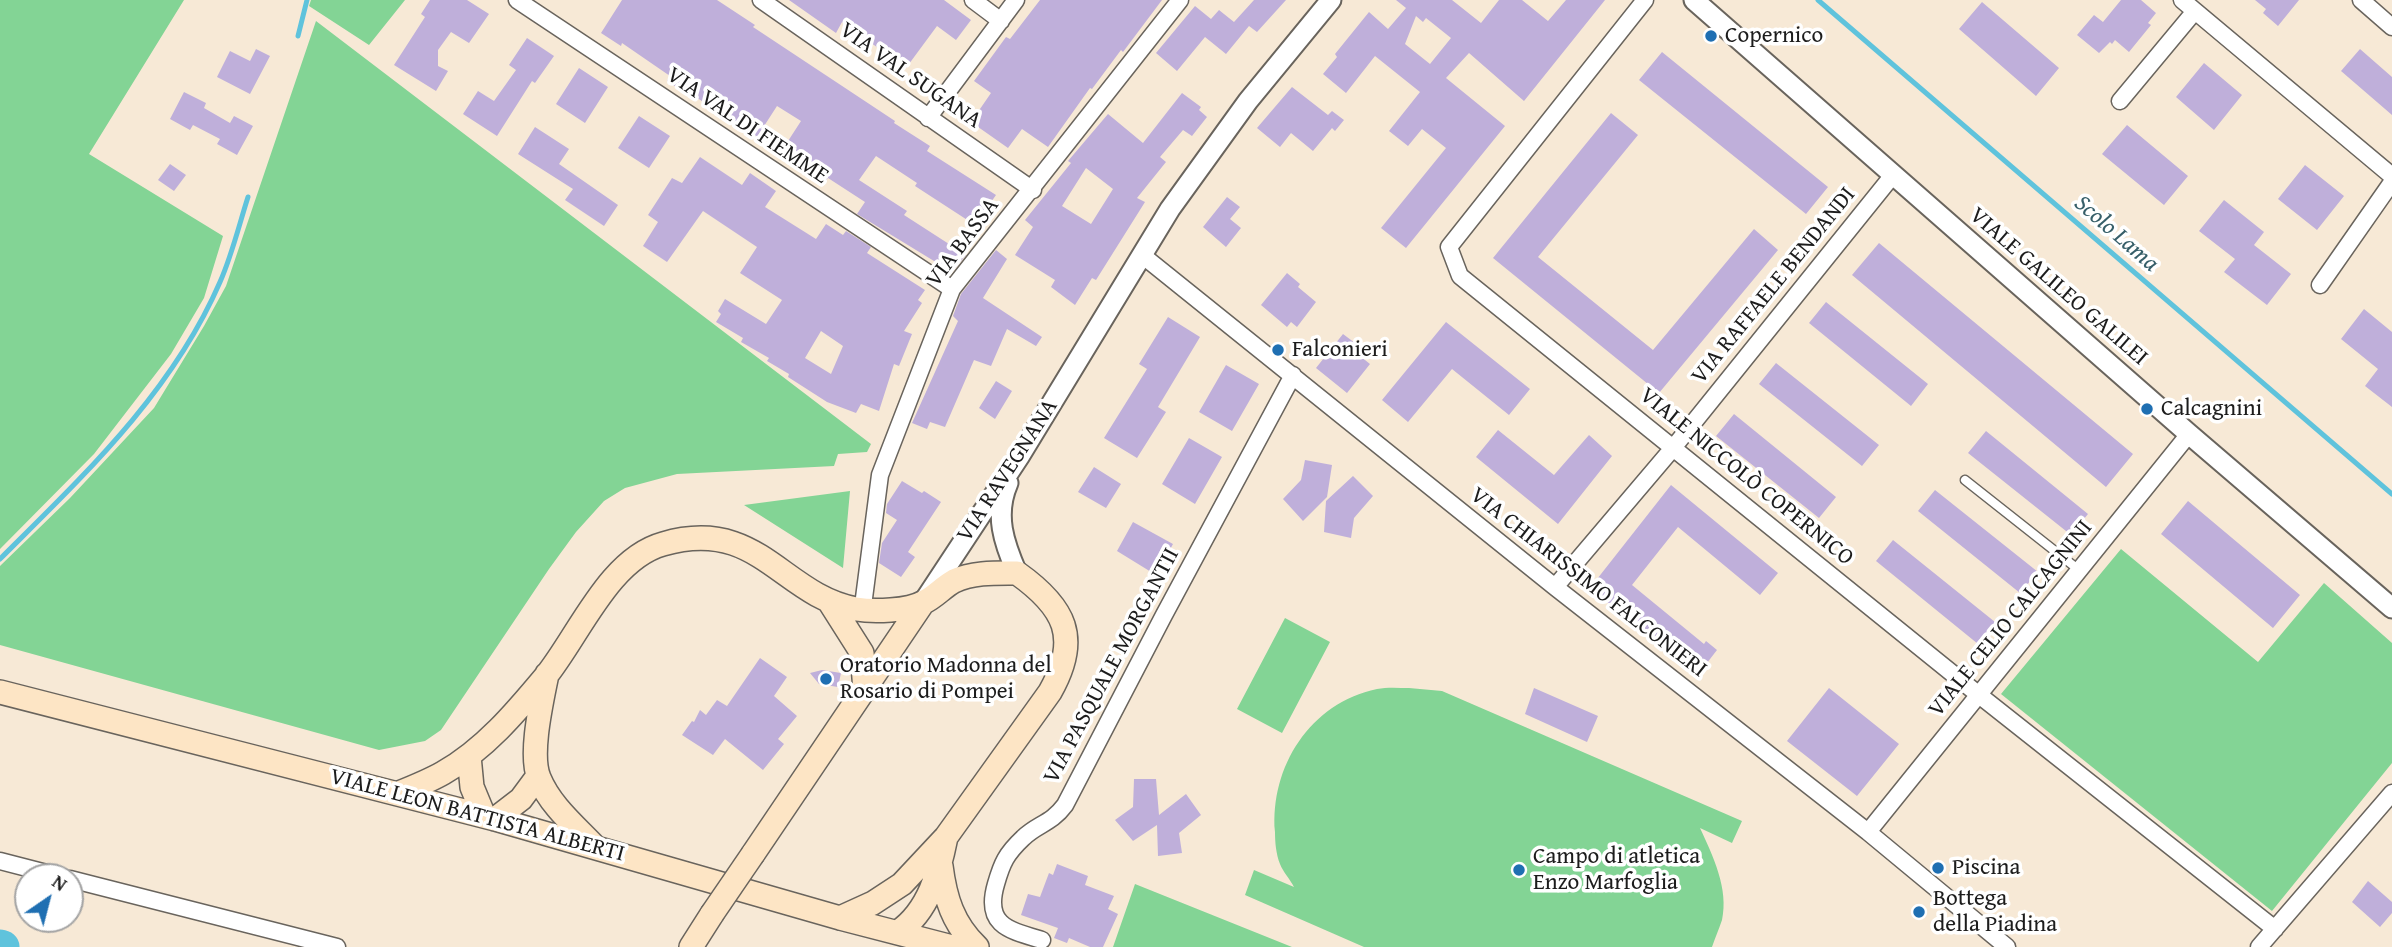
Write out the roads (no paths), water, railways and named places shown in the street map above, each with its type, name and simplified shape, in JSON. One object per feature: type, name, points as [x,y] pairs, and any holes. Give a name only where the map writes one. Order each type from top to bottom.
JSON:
[{"type":"main road","points":[[399,793],[442,774],[469,756],[501,727],[547,674],[613,579],[635,558],[662,544],[691,539],[724,540],[745,546],[829,601],[875,611],[922,604],[955,581],[971,576],[1017,573],[1049,598],[1063,622],[1066,647],[1063,670],[946,837],[902,884],[873,903],[840,918]]},
{"type":"main road","points":[[829,601],[862,653],[865,690]]},
{"type":"main road","name":"VIA RAVEGNANA","points":[[691,947],[922,604]]},
{"type":"main road","points":[[547,674],[538,724],[538,776],[558,808],[596,847]]},
{"type":"main road","name":"VIALE LEON BATTISTA ALBERTI","points":[[0,692],[490,817],[840,918],[952,947]]},
{"type":"main road","points":[[469,756],[472,787],[490,817],[522,799],[538,776]]},
{"type":"main road","points":[[902,884],[897,918],[898,932],[912,923],[920,911],[941,864],[946,837]]},
{"type":"main road","points":[[941,864],[944,889],[953,916],[964,935],[977,947]]},
{"type":"street","name":"VIA VAL DI FIEMME","points":[[517,0],[952,289]]},
{"type":"street","name":"VIA VAL SUGANA","points":[[761,0],[1033,190]]},
{"type":"street","points":[[973,0],[1000,21]]},
{"type":"street","points":[[928,118],[1016,0]]},
{"type":"street","name":"VIA BASSA","points":[[864,598],[880,475],[952,289],[1181,0]]},
{"type":"street","name":"VIA RAVEGNANA","points":[[922,604],[1019,457],[1170,209],[1248,101],[1331,0]]},
{"type":"street","name":"VIALE NICCOLÒ COPERNICO","points":[[1645,0],[1449,247],[1460,276],[1979,695],[2275,929]]},
{"type":"street","name":"VIALE GALILEO GALILEI","points":[[1694,0],[2189,434],[2392,608]]},
{"type":"street","points":[[2182,0],[2392,176]]},
{"type":"street","points":[[2361,0],[2392,27]]},
{"type":"street","points":[[2120,101],[2195,11]]},
{"type":"street","name":"VIA RAFFAELE BENDANDI","points":[[1555,587],[1673,448],[1893,175]]},
{"type":"street","points":[[2320,285],[2392,182]]},
{"type":"street","name":"VIA CHIARISSIMO FALCONIERI","points":[[1142,254],[1555,587],[1868,832],[2007,947]]},
{"type":"street","name":"VIA PASQUALE MORGANTII","points":[[1042,940],[1015,932],[999,922],[992,911],[992,899],[1003,859],[1026,835],[1049,822],[1065,806],[1293,375]]},
{"type":"street","name":"VIALE CELIO CALCAGNINI","points":[[1868,832],[2189,434]]},
{"type":"street","points":[[1017,573],[1004,543],[1000,516],[1005,489],[1019,457]]},
{"type":"street","points":[[2259,947],[2392,793]]},
{"type":"street","points":[[84,883],[337,947]]},
{"type":"lane","points":[[1965,480],[2079,570]]},
{"type":"waterway","points":[[298,36],[307,0]]},
{"type":"waterway","name":"Scolo Lama","points":[[1818,0],[2392,494]]},
{"type":"waterway","points":[[0,559],[124,431],[177,360],[220,282],[248,197]]},
{"type":"place","name":"Copernico","points":[[1711,36]]},
{"type":"place","name":"Falconieri","points":[[1278,350]]},
{"type":"place","name":"Calcagnini","points":[[2147,409]]},
{"type":"place","name":"Oratorio Madonna del Rosario di Pompei","points":[[826,679]]},
{"type":"place","name":"Piscina","points":[[1938,868]]},
{"type":"place","name":"Campo di atletica Enzo Marfoglia","points":[[1519,870]]},
{"type":"place","name":"Bottega della Piadina","points":[[1919,912]]}]
